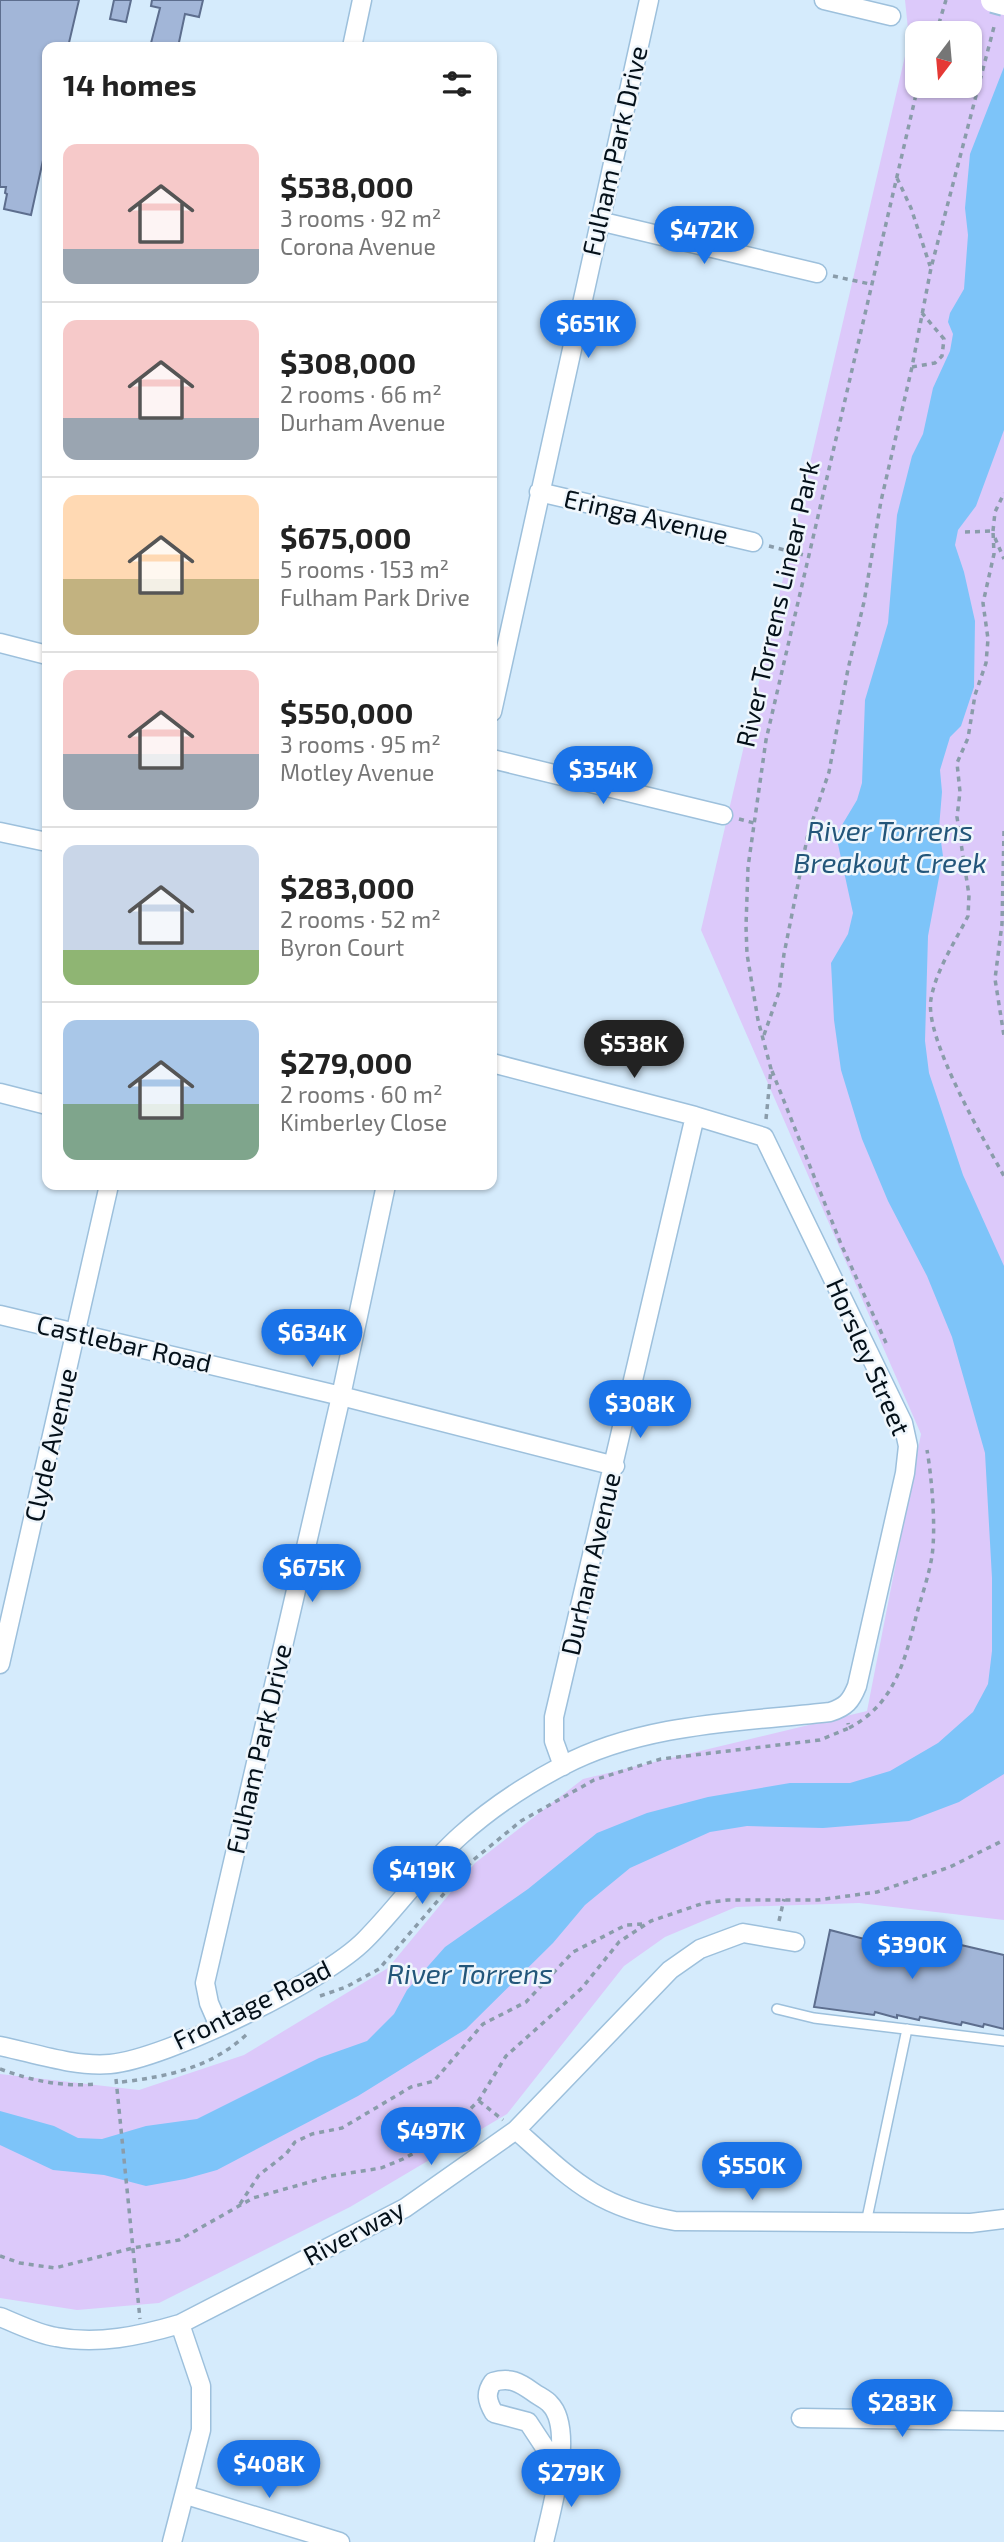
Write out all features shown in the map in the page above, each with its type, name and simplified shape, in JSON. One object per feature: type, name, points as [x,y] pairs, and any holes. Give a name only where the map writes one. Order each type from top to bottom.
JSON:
[{"type":"street","points":[[353,42],[362,0]]},
{"type":"street","name":"Fulham Park Drive","points":[[497,689],[649,0]]},
{"type":"street","points":[[824,0],[891,16]]},
{"type":"street","points":[[599,221],[817,272]]},
{"type":"street","name":"Eringa Avenue","points":[[540,492],[753,542]]},
{"type":"street","points":[[0,643],[42,654]]},
{"type":"street","points":[[497,760],[723,815]]},
{"type":"street","points":[[0,832],[42,841]]},
{"type":"street","points":[[497,1064],[695,1116],[764,1137]]},
{"type":"street","points":[[0,1093],[42,1104]]},
{"type":"street","name":"Durham Avenue","points":[[563,1766],[554,1741],[554,1717],[695,1116]]},
{"type":"street","name":"Horsley Street","points":[[764,1137],[903,1423],[908,1446],[905,1473],[857,1686],[852,1699],[844,1707]]},
{"type":"street","name":"Clyde Avenue","points":[[0,1664],[108,1190]]},
{"type":"street","name":"Fulham Park Drive","points":[[219,2025],[209,2003],[205,1983],[341,1396],[385,1190]]},
{"type":"street","name":"Castlebar Road","points":[[0,1315],[341,1396],[615,1466]]},
{"type":"street","name":"Frontage Road","points":[[0,2046],[61,2059],[115,2063],[137,2060],[219,2025],[331,1969],[363,1942],[461,1835],[512,1795],[563,1766],[608,1746],[676,1730],[830,1712],[844,1707]]},
{"type":"street","name":"Riverway","points":[[0,2318],[54,2337],[88,2341],[141,2335],[180,2324],[405,2208],[516,2130],[670,1970],[719,1939],[743,1933],[795,1942]]},
{"type":"street","points":[[516,2130],[565,2175],[599,2199],[641,2215],[675,2221],[971,2223],[1004,2219]]},
{"type":"street","points":[[172,2542],[201,2430],[201,2386],[180,2324]]},
{"type":"street","points":[[544,2542],[559,2469],[562,2452],[558,2418],[552,2405],[517,2381],[503,2379],[493,2382],[488,2390],[488,2403],[494,2413],[528,2423],[559,2469]]},
{"type":"street","points":[[801,2418],[1004,2421]]},
{"type":"street","points":[[186,2496],[340,2542]]},
{"type":"lane","points":[[777,2009],[814,2018],[1004,2040]]},
{"type":"lane","points":[[866,2223],[908,2029]]},
{"type":"path","points":[[940,21],[946,0]]},
{"type":"path","points":[[763,1037],[779,992],[808,834],[829,772],[848,669],[864,602],[881,500],[912,367],[930,268],[998,5]]},
{"type":"path","name":"River Torrens Linear Park","points":[[764,1137],[771,1069],[758,1020],[747,954],[748,867],[765,740],[915,98]]},
{"type":"path","points":[[896,177],[911,208],[930,268]]},
{"type":"path","points":[[817,272],[870,285]]},
{"type":"path","points":[[912,367],[935,363],[944,350],[944,339],[922,313]]},
{"type":"path","points":[[1004,493],[995,512],[994,554],[983,603],[988,639],[986,663],[975,695],[968,738],[957,763],[960,792],[957,817],[964,853],[968,916],[935,982],[930,1014],[953,1078],[1004,1176]]},
{"type":"path","points":[[965,532],[993,531]]},
{"type":"path","points":[[993,531],[1004,559]]},
{"type":"path","points":[[753,542],[808,556]]},
{"type":"path","points":[[1004,831],[1002,923],[995,979],[1004,1036]]},
{"type":"path","points":[[310,1999],[346,1987],[379,1969],[472,1861],[521,1821],[594,1780],[661,1759],[820,1740],[849,1728],[844,1707]]},
{"type":"path","points":[[0,2256],[20,2263],[55,2267],[179,2240],[239,2205],[290,2187],[331,2176],[368,2171],[402,2159],[440,2139],[479,2100],[506,2056],[583,1988],[619,1942],[645,1924],[704,1903],[750,1898],[818,1900],[877,1892],[950,1867],[1004,1840]]},
{"type":"path","points":[[776,1937],[784,1899]]},
{"type":"path","points":[[239,2205],[259,2175],[286,2154],[295,2143],[312,2134],[342,2128],[411,2087],[434,2081],[483,2024],[526,2002],[573,1952],[626,1925],[645,1924]]},
{"type":"path","points":[[0,2068],[33,2081],[72,2086],[116,2082],[181,2071],[226,2053],[252,2030]]},
{"type":"path","points":[[115,2063],[141,2335]]},
{"type":"path","points":[[479,2100],[516,2130]]},
{"type":"shaded area","points":[[905,0],[1004,0],[1004,1920],[859,1903],[736,1907],[665,1937],[624,1966],[507,2114],[350,2207],[159,2303],[77,2310],[0,2298],[0,2074],[139,2090],[244,2055],[388,1968],[475,1863],[583,1779],[867,1711],[921,1434],[701,930],[905,56],[905,98],[982,98],[982,21],[907,21]]},
{"type":"water","name":"River Torrens Breakout Creek","points":[[1004,67],[1004,430],[976,506],[958,530],[955,545],[975,621],[974,687],[961,726],[950,737],[940,770],[942,792],[939,828],[943,856],[928,936],[925,1041],[929,1073],[963,1175],[1004,1266],[1004,1774],[959,1802],[909,1821],[823,1828],[747,1826],[710,1832],[630,1868],[585,1905],[553,1943],[466,2029],[358,2096],[217,2170],[146,2186],[104,2175],[53,2170],[0,2145],[0,2111],[54,2126],[78,2138],[102,2139],[146,2126],[197,2119],[319,2058],[367,2041],[394,2014],[407,1990],[445,1947],[528,1889],[597,1833],[647,1813],[708,1797],[790,1783],[850,1783],[890,1771],[938,1743],[973,1712],[988,1684],[992,1651],[992,1578],[985,1453],[952,1337],[927,1276],[888,1201],[862,1139],[841,1070],[834,1020],[831,963],[848,934],[853,913],[836,835],[857,800],[862,783],[865,700],[888,623],[897,515],[912,456],[923,434],[933,388],[950,351],[953,334],[948,322],[950,313],[964,289],[968,235],[965,208],[970,154]]},
{"type":"building","points":[[0,0],[79,0],[69,42],[42,42],[42,165],[31,215],[4,209],[6,187],[0,187]]},
{"type":"building","points":[[114,0],[131,0],[126,22],[110,19]]},
{"type":"building","points":[[152,0],[203,0],[199,17],[185,14],[179,42],[151,42],[160,8],[151,6]]},
{"type":"building","points":[[830,1930],[872,1941],[873,1936],[916,1946],[917,1940],[960,1950],[961,1945],[1004,1955],[1004,2029],[984,2024],[983,2027],[962,2022],[961,2025],[920,2017],[919,2020],[897,2015],[897,2018],[875,2012],[874,2015],[814,2007]]},
{"type":"water label","name":"River Torrens","points":[[470,1974]]}]
